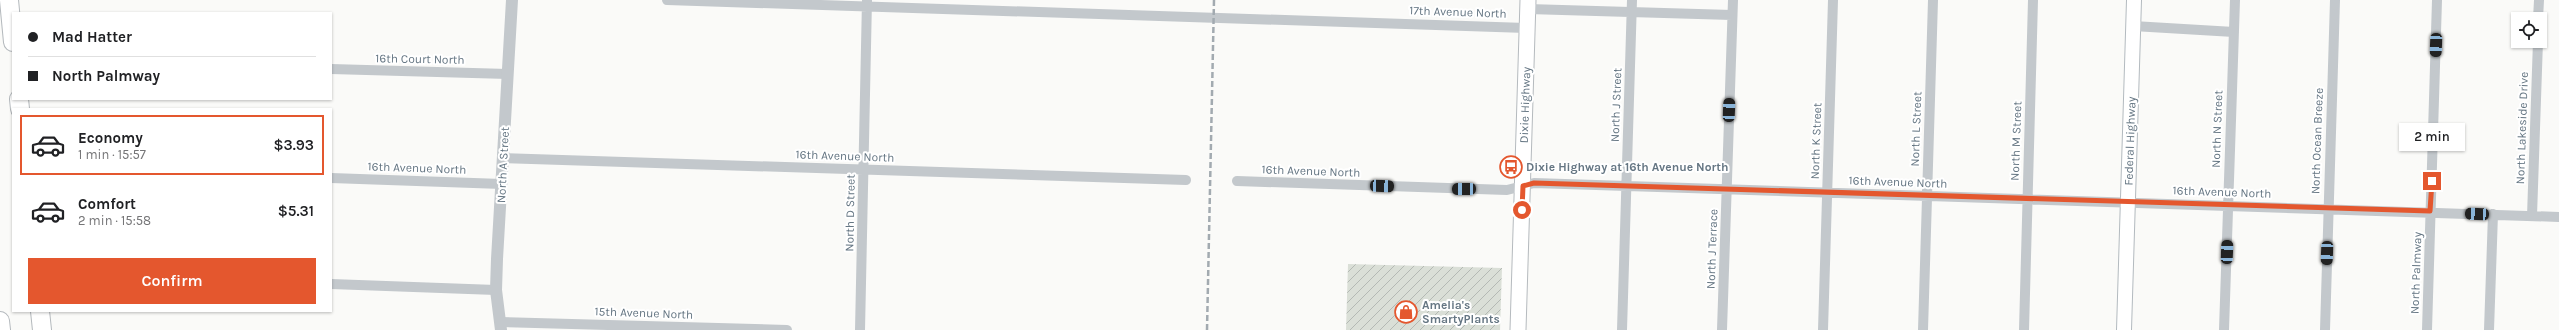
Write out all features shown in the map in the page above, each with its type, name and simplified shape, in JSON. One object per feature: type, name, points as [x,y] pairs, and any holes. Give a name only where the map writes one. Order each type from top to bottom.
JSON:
[{"type":"highway","points":[[9,0],[12,32]]},
{"type":"highway","points":[[40,312],[42,330]]},
{"type":"highway","points":[[0,321],[1,330]]},
{"type":"main road","name":"Federal Highway","points":[[2124,330],[2134,0]]},
{"type":"main road","name":"Dixie Highway","points":[[1518,330],[1528,4]]},
{"type":"street","name":"North A Street","points":[[501,326],[496,290],[512,0]]},
{"type":"street","name":"17th Avenue North","points":[[667,0],[867,3],[1528,28]]},
{"type":"street","name":"North J Street","points":[[1622,330],[1632,0]]},
{"type":"street","name":"North J Terrace","points":[[1722,330],[1733,0]]},
{"type":"street","name":"North K Street","points":[[1823,330],[1833,0]]},
{"type":"street","name":"North L Street","points":[[1923,330],[1933,0]]},
{"type":"street","name":"North M Street","points":[[2024,330],[2033,0]]},
{"type":"street","name":"North N Street","points":[[2224,330],[2234,0]]},
{"type":"street","name":"North Ocean Breeze","points":[[2325,330],[2335,0]]},
{"type":"street","name":"North Palmway","points":[[2427,330],[2437,0]]},
{"type":"street","points":[[2538,12],[2539,0]]},
{"type":"street","name":"North D Street","points":[[860,330],[867,3]]},
{"type":"street","points":[[1528,4],[1632,12],[1732,15]]},
{"type":"street","points":[[2133,26],[2234,32]]},
{"type":"street","name":"North Lakeside Drive","points":[[2532,216],[2538,48]]},
{"type":"street","name":"16th Court North","points":[[332,69],[508,74]]},
{"type":"street","name":"16th Avenue North","points":[[503,158],[1186,180]]},
{"type":"street","name":"16th Avenue North","points":[[332,178],[502,184]]},
{"type":"street","name":"16th Avenue North","points":[[1237,181],[1507,190],[1534,183],[2430,211],[2559,217]]},
{"type":"street","points":[[2489,330],[2493,214]]},
{"type":"street","points":[[332,284],[496,290]]},
{"type":"street","name":"15th Avenue North","points":[[501,326],[786,330]]},
{"type":"shaded area","points":[[1348,264],[1502,268],[1500,330],[1346,330]]},
{"type":"railway","points":[[1207,330],[1214,0]]},
{"type":"place","name":"Dixie Highway at 16th Avenue North","points":[[1511,167]]},
{"type":"place","name":"Amelia's SmartyPlants","points":[[1406,312]]},
{"type":"route","points":[[1522,210],[1523,186],[1534,183],[2430,211],[2432,181]]}]
